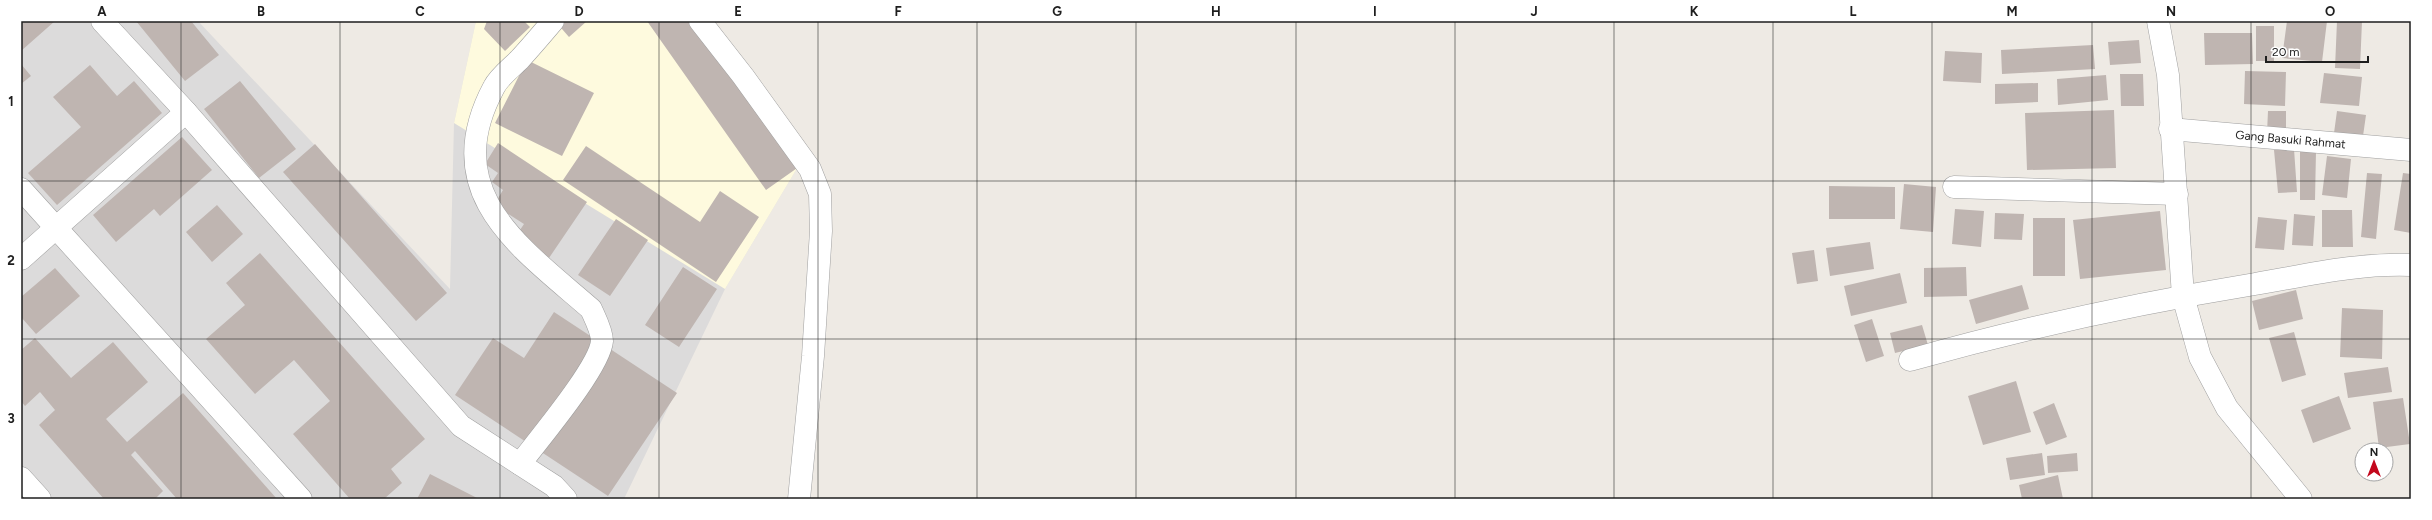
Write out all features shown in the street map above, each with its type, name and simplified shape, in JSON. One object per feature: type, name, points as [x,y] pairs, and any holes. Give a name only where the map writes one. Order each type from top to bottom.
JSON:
[{"type":"street","points":[[102,21],[186,112],[461,426],[554,486],[566,499]]},
{"type":"street","points":[[520,464],[584,379],[596,360],[602,340],[597,322],[591,309],[518,246],[497,219],[481,190],[477,169],[476,137],[483,112],[495,85],[553,21]]},
{"type":"street","points":[[700,21],[743,76],[810,169],[820,194],[821,218],[813,356],[799,499]]},
{"type":"street","points":[[2158,21],[2168,75],[2170,129],[2177,194],[2183,296],[2200,357],[2215,390],[2245,433],[2301,499]]},
{"type":"street","points":[[21,259],[186,112]]},
{"type":"street","name":"Gang Basuki Rahmat","points":[[2170,129],[2411,150]]},
{"type":"street","points":[[1954,187],[2177,194]]},
{"type":"street","points":[[21,189],[301,499]]},
{"type":"street","points":[[1910,360],[1964,344],[2183,296],[2354,266],[2411,265]]},
{"type":"street","points":[[21,478],[40,499]]},
{"type":"shaded area","points":[[21,21],[198,21],[450,289],[454,123],[476,21],[802,160],[725,289],[624,499],[21,499]]},
{"type":"shaded area","points":[[476,21],[702,21],[802,160],[725,289],[454,123]]},
{"type":"building","points":[[21,21],[55,21],[21,51]]},
{"type":"building","points":[[136,21],[191,21],[219,55],[185,81]]},
{"type":"building","points":[[487,21],[524,21],[530,27],[505,51],[484,29]]},
{"type":"building","points":[[555,21],[587,21],[569,37]]},
{"type":"building","points":[[647,21],[698,21],[800,166],[766,190]]},
{"type":"building","points":[[2287,21],[2327,21],[2322,62],[2282,58]]},
{"type":"building","points":[[2337,21],[2362,21],[2360,69],[2335,68]]},
{"type":"building","points":[[2256,26],[2274,26],[2274,61],[2256,61]]},
{"type":"building","points":[[2204,33],[2252,33],[2253,64],[2205,65]]},
{"type":"building","points":[[2139,40],[2141,63],[2110,65],[2108,42]]},
{"type":"building","points":[[2093,45],[2095,69],[2002,74],[2001,50]]},
{"type":"building","points":[[1945,51],[1982,53],[1981,83],[1943,81]]},
{"type":"building","points":[[527,60],[594,93],[562,156],[495,123]]},
{"type":"building","points":[[21,64],[31,76],[21,84]]},
{"type":"building","points":[[90,65],[117,96],[134,81],[162,113],[57,205],[28,173],[81,127],[53,97]]},
{"type":"building","points":[[2245,71],[2286,72],[2285,106],[2244,104]]},
{"type":"building","points":[[2324,73],[2362,77],[2359,106],[2320,103]]},
{"type":"building","points":[[2120,74],[2143,74],[2144,106],[2121,106]]},
{"type":"building","points":[[2106,75],[2108,100],[2058,105],[2057,79]]},
{"type":"building","points":[[240,81],[296,149],[259,178],[204,109]]},
{"type":"building","points":[[2038,83],[2038,102],[1995,104],[1995,84]]},
{"type":"building","points":[[2114,110],[2116,168],[2027,170],[2025,113]]},
{"type":"building","points":[[2268,111],[2286,111],[2286,133],[2267,133]]},
{"type":"building","points":[[2337,111],[2366,115],[2363,136],[2334,133]]},
{"type":"building","points":[[182,137],[212,170],[160,216],[154,209],[116,242],[93,215]]},
{"type":"building","points":[[498,143],[587,202],[549,258],[516,236],[524,224],[494,205],[503,190],[492,182],[498,173],[485,164]]},
{"type":"building","points":[[315,144],[447,293],[416,321],[283,172]]},
{"type":"building","points":[[586,146],[700,222],[720,191],[759,217],[716,282],[563,180]]},
{"type":"building","points":[[2294,149],[2297,192],[2278,193],[2274,150]]},
{"type":"building","points":[[2300,151],[2316,151],[2315,200],[2300,200]]},
{"type":"building","points":[[2327,156],[2351,159],[2347,198],[2322,195]]},
{"type":"building","points":[[2367,173],[2382,174],[2376,239],[2361,237]]},
{"type":"building","points":[[2403,173],[2411,174],[2411,233],[2394,230]]},
{"type":"building","points":[[1904,184],[1936,187],[1933,232],[1900,229]]},
{"type":"building","points":[[1829,186],[1895,187],[1895,219],[1829,219]]},
{"type":"building","points":[[217,205],[243,234],[212,262],[186,232]]},
{"type":"building","points":[[1955,209],[1984,211],[1981,247],[1952,244]]},
{"type":"building","points":[[2322,210],[2352,210],[2353,247],[2322,247]]},
{"type":"building","points":[[2160,211],[2166,270],[2080,279],[2073,220]]},
{"type":"building","points":[[1995,213],[2024,214],[2022,240],[1994,239]]},
{"type":"building","points":[[2294,214],[2315,216],[2313,246],[2292,245]]},
{"type":"building","points":[[2258,217],[2287,220],[2284,250],[2255,248]]},
{"type":"building","points":[[2033,218],[2065,218],[2065,276],[2033,276]]},
{"type":"building","points":[[616,219],[648,240],[610,296],[578,275]]},
{"type":"building","points":[[1870,242],[1874,269],[1830,276],[1826,248]]},
{"type":"building","points":[[1814,250],[1818,281],[1797,284],[1792,253]]},
{"type":"building","points":[[260,253],[425,439],[391,469],[402,483],[384,499],[350,499],[293,434],[330,401],[294,360],[255,394],[206,339],[245,305],[226,283]]},
{"type":"building","points":[[683,267],[717,289],[679,347],[645,325]]},
{"type":"building","points":[[1966,267],[1967,296],[1924,297],[1924,268]]},
{"type":"building","points":[[55,268],[80,296],[36,334],[21,317],[21,297]]},
{"type":"building","points":[[1900,273],[1907,303],[1851,316],[1844,286]]},
{"type":"building","points":[[2022,285],[2029,309],[1976,324],[1969,300]]},
{"type":"building","points":[[2296,290],[2303,319],[2259,330],[2252,301]]},
{"type":"building","points":[[2342,308],[2383,310],[2382,359],[2340,357]]},
{"type":"building","points":[[554,312],[677,393],[608,496],[455,395],[493,338],[524,358]]},
{"type":"building","points":[[1872,319],[1884,356],[1866,362],[1854,325]]},
{"type":"building","points":[[1922,325],[1928,345],[1895,353],[1890,333]]},
{"type":"building","points":[[2294,332],[2306,375],[2282,382],[2269,338]]},
{"type":"building","points":[[35,338],[71,378],[113,342],[148,382],[106,419],[127,442],[183,393],[277,499],[177,499],[135,451],[131,455],[163,491],[155,499],[104,499],[39,425],[55,410],[40,392],[25,406],[21,401],[21,350]]},
{"type":"building","points":[[2388,367],[2392,392],[2348,398],[2344,373]]},
{"type":"building","points":[[2016,381],[2031,432],[1983,445],[1968,396]]},
{"type":"building","points":[[2339,396],[2351,429],[2313,443],[2301,410]]},
{"type":"building","points":[[2403,398],[2410,444],[2394,446],[2394,442],[2378,442],[2373,402]]},
{"type":"building","points":[[2054,403],[2067,437],[2046,445],[2033,412]]},
{"type":"building","points":[[2042,453],[2045,475],[2010,480],[2006,458]]},
{"type":"building","points":[[2077,453],[2078,471],[2048,473],[2047,456]]},
{"type":"building","points":[[430,474],[479,499],[417,499]]},
{"type":"building","points":[[2058,475],[2063,499],[2022,499],[2019,485]]}]
